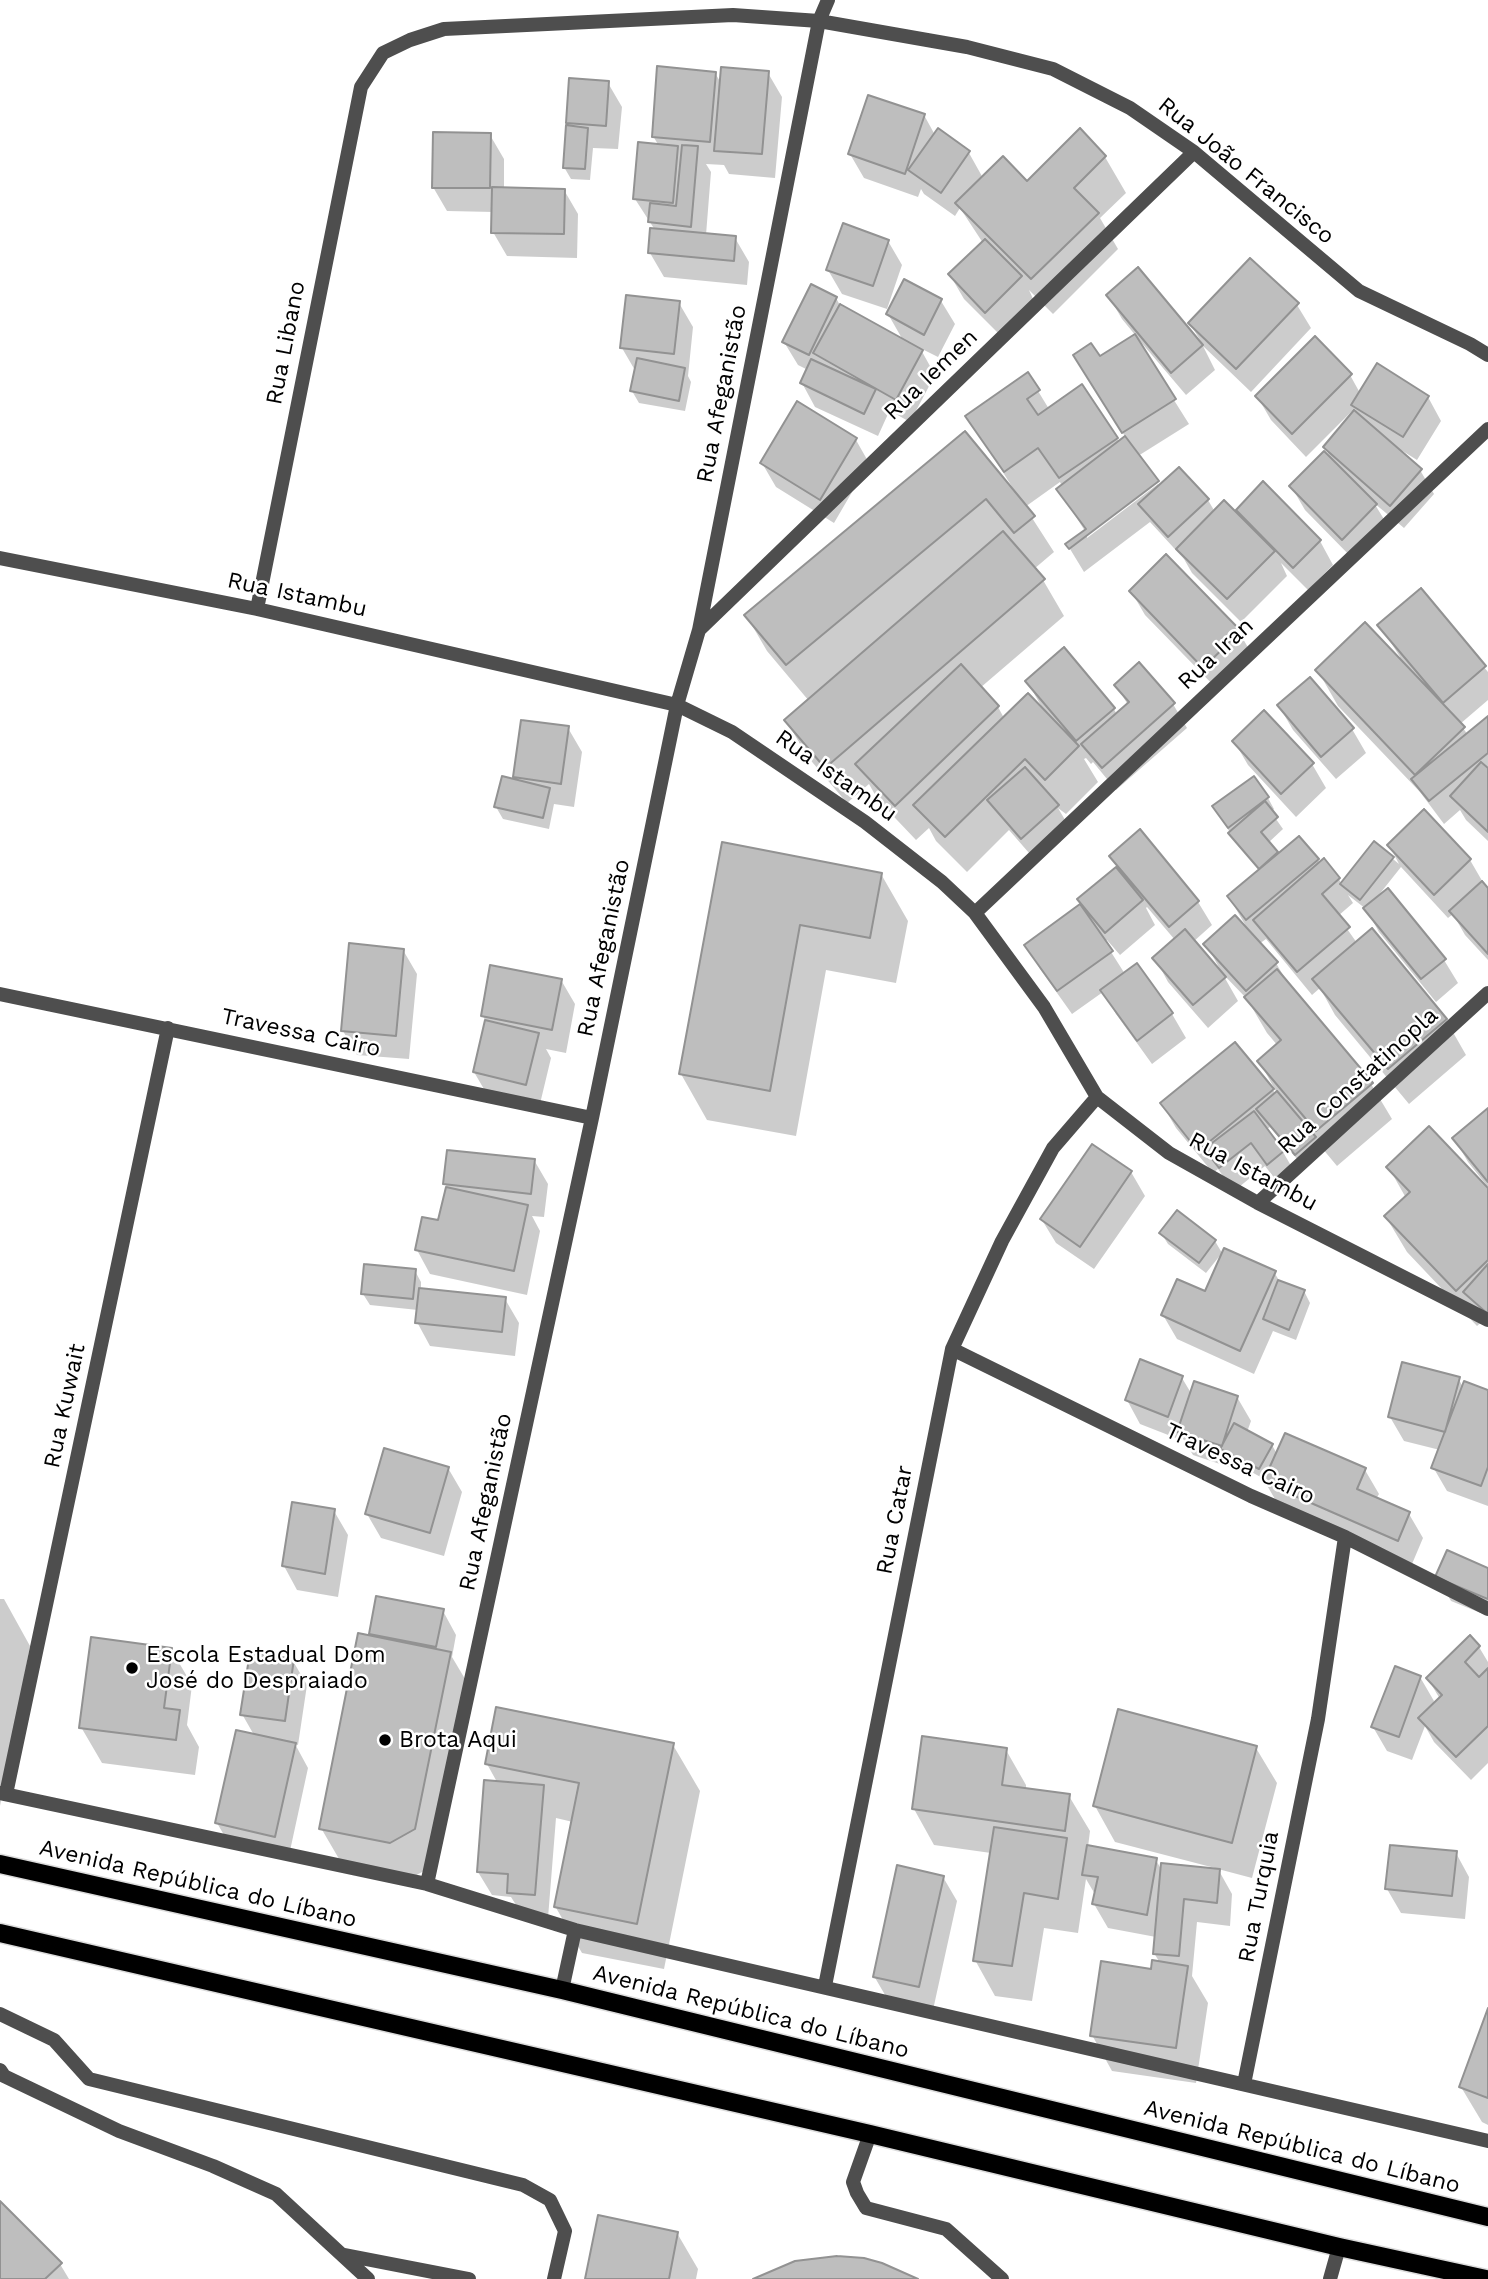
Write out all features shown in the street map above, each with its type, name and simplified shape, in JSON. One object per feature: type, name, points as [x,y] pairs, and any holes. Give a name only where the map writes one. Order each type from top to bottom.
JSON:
[{"type":"main road","name":"Avenida República do Líbano","points":[[0,1864],[562,1990],[1488,2217]]},
{"type":"main road","points":[[0,1933],[870,2134],[1339,2247],[1486,2279]]},
{"type":"street","name":"Rua Afeganistão","points":[[427,1884],[592,1118],[677,705],[699,630],[819,21],[828,0]]},
{"type":"street","name":"Rua João Francisco","points":[[360,87],[383,53],[410,40],[444,29],[733,15],[819,21],[967,47],[1054,69],[1130,108],[1194,152],[1359,291],[1488,355]]},
{"type":"street","name":"Rua Libano","points":[[257,609],[360,87]]},
{"type":"street","name":"Rua Iemen","points":[[699,630],[1194,152]]},
{"type":"street","name":"Rua Iran","points":[[975,913],[1488,429]]},
{"type":"street","name":"Rua Istambu","points":[[0,558],[257,609],[677,705],[732,732],[865,822],[942,882],[975,913],[1044,1007],[1097,1097],[1169,1153],[1258,1203],[1488,1320]]},
{"type":"street","name":"Rua Constatinopla","points":[[1258,1203],[1488,993]]},
{"type":"street","name":"Travessa Cairo","points":[[0,994],[592,1118]]},
{"type":"street","name":"Rua Kuwait","points":[[3,1794],[168,1028]]},
{"type":"street","name":"Rua Catar","points":[[825,1986],[952,1349],[1002,1241],[1053,1148],[1097,1097]]},
{"type":"street","name":"Travessa Cairo","points":[[952,1349],[1251,1496],[1345,1537],[1488,1609]]},
{"type":"street","name":"Rua Turquia","points":[[1244,2084],[1318,1718],[1345,1537]]},
{"type":"street","name":"Avenida República do Líbano","points":[[3,1794],[427,1884],[575,1930],[1488,2141]]},
{"type":"street","points":[[562,1990],[575,1930]]},
{"type":"street","points":[[0,2014],[54,2040],[89,2079],[523,2185],[550,2200],[565,2231],[554,2279]]},
{"type":"street","points":[[0,2070],[4,2076],[119,2132],[214,2166],[276,2194],[368,2279]]},
{"type":"street","points":[[870,2134],[853,2182],[866,2208],[946,2229],[1002,2279]]},
{"type":"street","points":[[1330,2279],[1339,2247]]},
{"type":"street","points":[[343,2255],[470,2279]]},
{"type":"building","points":[[657,66],[716,72],[710,142],[652,137]]},
{"type":"building","points":[[721,67],[769,71],[762,154],[714,151]]},
{"type":"building","points":[[569,78],[609,81],[606,126],[566,123]]},
{"type":"building","points":[[868,95],[925,114],[905,174],[848,154]]},
{"type":"building","points":[[566,125],[588,128],[585,169],[563,168]]},
{"type":"building","points":[[938,128],[970,151],[941,193],[908,170]]},
{"type":"building","points":[[1080,128],[1106,156],[1074,188],[1099,213],[1031,279],[955,203],[1003,156],[1027,181]]},
{"type":"building","points":[[433,132],[491,133],[490,188],[432,188]]},
{"type":"building","points":[[638,142],[678,146],[673,203],[633,199]]},
{"type":"building","points":[[682,145],[698,146],[691,227],[648,222],[650,203],[676,206]]},
{"type":"building","points":[[492,187],[565,189],[564,234],[491,233]]},
{"type":"building","points":[[843,223],[889,240],[873,286],[826,270]]},
{"type":"building","points":[[650,228],[736,236],[734,261],[648,253]]},
{"type":"building","points":[[985,239],[1022,276],[985,313],[948,274]]},
{"type":"building","points":[[1250,258],[1299,303],[1236,369],[1188,323]]},
{"type":"building","points":[[1138,267],[1203,345],[1171,373],[1106,295]]},
{"type":"building","points":[[904,279],[942,299],[924,335],[886,314]]},
{"type":"building","points":[[811,284],[837,297],[809,355],[782,342]]},
{"type":"building","points":[[626,295],[680,301],[674,354],[620,348]]},
{"type":"building","points":[[840,304],[923,350],[896,400],[813,353]]},
{"type":"building","points":[[1135,334],[1176,399],[1122,433],[1073,355],[1091,343],[1100,356]]},
{"type":"building","points":[[1315,336],[1352,374],[1292,434],[1255,396]]},
{"type":"building","points":[[637,358],[685,368],[679,401],[630,391]]},
{"type":"building","points":[[811,359],[876,389],[864,414],[800,383]]},
{"type":"building","points":[[1377,363],[1429,396],[1403,437],[1351,405]]},
{"type":"building","points":[[1028,372],[1040,390],[1027,399],[1038,415],[1082,384],[1118,438],[1059,478],[1038,448],[1004,472],[965,416]]},
{"type":"building","points":[[797,401],[857,438],[820,500],[760,463]]},
{"type":"building","points":[[1354,410],[1422,469],[1390,506],[1323,447]]},
{"type":"building","points":[[965,431],[1035,516],[1014,533],[986,499],[786,665],[744,615]]},
{"type":"building","points":[[1125,436],[1159,481],[1069,549],[1065,544],[1086,529],[1056,489]]},
{"type":"building","points":[[1324,451],[1377,504],[1342,540],[1289,486]]},
{"type":"building","points":[[1179,467],[1209,499],[1168,537],[1138,504]]},
{"type":"building","points":[[1263,481],[1321,540],[1293,568],[1236,510]]},
{"type":"building","points":[[1224,500],[1275,551],[1227,599],[1176,549]]},
{"type":"building","points":[[1003,531],[1045,579],[825,768],[784,720]]},
{"type":"building","points":[[1166,554],[1241,631],[1203,668],[1129,591]]},
{"type":"building","points":[[1421,588],[1486,666],[1443,703],[1377,625]]},
{"type":"building","points":[[1365,622],[1465,727],[1415,775],[1315,670]]},
{"type":"building","points":[[1064,647],[1115,708],[1076,741],[1025,681]]},
{"type":"building","points":[[1139,662],[1175,703],[1102,768],[1081,744],[1129,702],[1114,685]]},
{"type":"building","points":[[961,664],[999,706],[895,806],[855,764]]},
{"type":"building","points":[[1310,677],[1354,728],[1321,757],[1277,705]]},
{"type":"building","points":[[1028,693],[1079,746],[1045,780],[1025,759],[945,837],[913,805]]},
{"type":"building","points":[[1264,710],[1314,763],[1281,794],[1232,741]]},
{"type":"building","points":[[1488,716],[1488,753],[1429,801],[1411,779]]},
{"type":"building","points":[[521,720],[569,726],[561,784],[513,777]]},
{"type":"building","points":[[1481,762],[1488,768],[1488,832],[1450,796]]},
{"type":"building","points":[[1025,767],[1059,805],[1021,839],[987,800]]},
{"type":"building","points":[[502,776],[550,788],[543,818],[494,807]]},
{"type":"building","points":[[1254,776],[1269,797],[1228,828],[1212,806]]},
{"type":"building","points":[[1265,801],[1278,817],[1261,832],[1278,852],[1259,869],[1228,833]]},
{"type":"building","points":[[1424,809],[1471,859],[1434,895],[1387,845]]},
{"type":"building","points":[[1140,829],[1199,901],[1169,927],[1109,856]]},
{"type":"building","points":[[1299,836],[1319,859],[1246,920],[1227,896]]},
{"type":"building","points":[[1374,841],[1394,857],[1360,900],[1340,884]]},
{"type":"building","points":[[722,842],[882,873],[870,938],[800,925],[770,1091],[679,1074]]},
{"type":"building","points":[[1324,858],[1340,878],[1322,894],[1350,927],[1297,972],[1253,920]]},
{"type":"building","points":[[1116,867],[1143,900],[1105,933],[1077,899]]},
{"type":"building","points":[[1482,881],[1488,888],[1488,954],[1449,911]]},
{"type":"building","points":[[1388,888],[1446,959],[1421,979],[1363,908]]},
{"type":"building","points":[[1080,904],[1113,951],[1057,991],[1024,945]]},
{"type":"building","points":[[1235,915],[1278,962],[1246,991],[1203,944]]},
{"type":"building","points":[[1372,928],[1447,1019],[1388,1069],[1312,979]]},
{"type":"building","points":[[1185,929],[1226,977],[1193,1005],[1152,958]]},
{"type":"building","points":[[349,943],[404,949],[396,1036],[341,1031]]},
{"type":"building","points":[[1137,963],[1173,1013],[1137,1041],[1100,990]]},
{"type":"building","points":[[490,965],[562,979],[552,1030],[481,1016]]},
{"type":"building","points":[[1277,969],[1373,1083],[1316,1131],[1257,1061],[1281,1040],[1244,997]]},
{"type":"building","points":[[485,1020],[539,1033],[526,1085],[473,1072]]},
{"type":"building","points":[[1235,1042],[1274,1089],[1198,1151],[1160,1103]]},
{"type":"building","points":[[1277,1091],[1316,1137],[1295,1155],[1256,1109]]},
{"type":"building","points":[[1488,1108],[1488,1182],[1452,1138]]},
{"type":"building","points":[[1254,1111],[1284,1151],[1267,1165],[1251,1143],[1219,1168],[1204,1149]]},
{"type":"building","points":[[1429,1126],[1488,1188],[1488,1260],[1456,1291],[1384,1216],[1410,1192],[1386,1167]]},
{"type":"building","points":[[1092,1144],[1132,1171],[1080,1247],[1040,1219]]},
{"type":"building","points":[[447,1150],[535,1159],[531,1194],[443,1184]]},
{"type":"building","points":[[446,1187],[528,1205],[514,1271],[415,1250],[422,1217],[438,1220]]},
{"type":"building","points":[[1177,1210],[1216,1240],[1199,1263],[1159,1233]]},
{"type":"building","points":[[1224,1248],[1276,1271],[1240,1351],[1161,1315],[1177,1279],[1205,1291]]},
{"type":"building","points":[[364,1264],[416,1269],[413,1299],[361,1294]]},
{"type":"building","points":[[1488,1264],[1488,1314],[1463,1292]]},
{"type":"building","points":[[1278,1280],[1305,1290],[1289,1330],[1263,1319]]},
{"type":"building","points":[[419,1288],[506,1297],[502,1332],[415,1323]]},
{"type":"building","points":[[1140,1359],[1183,1376],[1168,1417],[1125,1400]]},
{"type":"building","points":[[1402,1362],[1460,1377],[1445,1432],[1388,1417]]},
{"type":"building","points":[[1194,1381],[1238,1396],[1222,1446],[1177,1432]]},
{"type":"building","points":[[1464,1381],[1488,1390],[1488,1467],[1481,1486],[1431,1468]]},
{"type":"building","points":[[1234,1423],[1273,1444],[1259,1469],[1220,1449]]},
{"type":"building","points":[[1285,1433],[1366,1468],[1357,1489],[1410,1512],[1398,1541],[1263,1482]]},
{"type":"building","points":[[384,1448],[449,1467],[430,1533],[365,1514]]},
{"type":"building","points":[[292,1502],[335,1509],[325,1574],[282,1566]]},
{"type":"building","points":[[1447,1550],[1488,1568],[1488,1599],[1435,1577]]},
{"type":"building","points":[[376,1596],[444,1609],[436,1647],[369,1634]]},
{"type":"building","name":"Brota Aqui","points":[[358,1633],[451,1652],[415,1829],[390,1843],[319,1829]]},
{"type":"building","points":[[1470,1635],[1480,1646],[1465,1662],[1479,1677],[1488,1668],[1488,1726],[1456,1757],[1418,1718],[1442,1695],[1426,1678]]},
{"type":"building","points":[[91,1637],[172,1648],[164,1708],[180,1710],[176,1740],[79,1728]]},
{"type":"building","points":[[250,1652],[294,1659],[285,1721],[240,1715]]},
{"type":"building","points":[[1395,1666],[1421,1676],[1399,1737],[1371,1727]]},
{"type":"building","points":[[496,1707],[674,1743],[637,1924],[554,1907],[579,1783],[485,1764]]},
{"type":"building","points":[[1118,1709],[1257,1746],[1232,1843],[1093,1806]]},
{"type":"building","points":[[236,1730],[296,1743],[275,1837],[215,1823]]},
{"type":"building","points":[[922,1736],[1007,1748],[1002,1785],[1070,1794],[1065,1831],[912,1809]]},
{"type":"building","points":[[484,1780],[544,1785],[535,1895],[507,1893],[508,1874],[477,1872]]},
{"type":"building","points":[[994,1827],[1067,1838],[1058,1899],[1024,1893],[1012,1966],[973,1961]]},
{"type":"building","points":[[1087,1845],[1157,1858],[1147,1915],[1092,1904],[1098,1877],[1082,1875]]},
{"type":"building","points":[[1390,1845],[1457,1851],[1452,1896],[1385,1889]]},
{"type":"building","points":[[1161,1863],[1220,1869],[1217,1903],[1184,1899],[1179,1956],[1153,1954]]},
{"type":"building","points":[[897,1865],[944,1876],[919,1987],[873,1977]]},
{"type":"building","points":[[1152,1960],[1188,1966],[1176,2048],[1090,2036],[1101,1961],[1151,1969]]},
{"type":"building","points":[[1488,2008],[1488,2098],[1459,2087]]},
{"type":"building","points":[[0,2201],[62,2263],[45,2279],[0,2279]]},
{"type":"building","points":[[598,2215],[678,2232],[669,2279],[585,2279]]},
{"type":"building","points":[[837,2256],[864,2258],[882,2263],[918,2279],[753,2279],[795,2261]]},
{"type":"place","name":"Escola Estadual Dom José do Despraiado","points":[[132,1668]]},
{"type":"place","name":"Brota Aqui","points":[[385,1740]]}]
